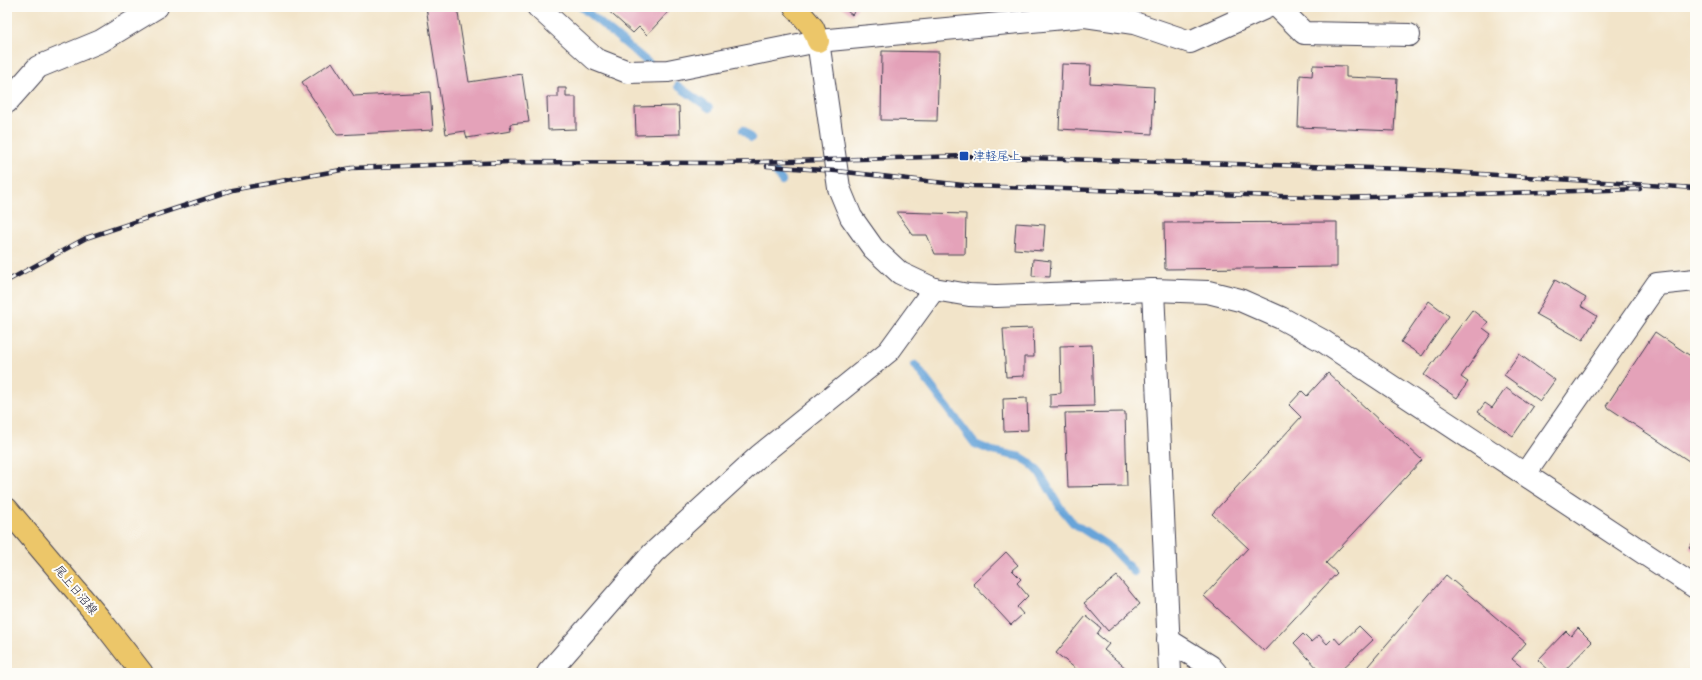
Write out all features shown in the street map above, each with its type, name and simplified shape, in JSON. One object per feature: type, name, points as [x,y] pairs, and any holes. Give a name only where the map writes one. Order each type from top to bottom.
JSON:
[{"type":"main road","points":[[795,7],[813,28],[818,41]]},
{"type":"main road","name":"尾上日沼線","points":[[7,509],[100,619],[142,673]]},
{"type":"street","points":[[7,102],[38,68],[101,41],[157,7]]},
{"type":"street","points":[[538,7],[595,59],[628,72],[668,71],[818,41],[1085,16],[1134,23],[1190,42],[1267,7]]},
{"type":"street","points":[[1278,7],[1304,33],[1409,35]]},
{"type":"street","points":[[818,41],[838,182],[851,217],[873,248],[900,273],[934,289],[969,295],[996,296],[1153,290],[1208,292],[1240,300],[1281,318],[1323,341],[1695,586]]},
{"type":"street","points":[[1526,474],[1657,284],[1695,280]]},
{"type":"street","points":[[548,673],[659,547],[759,456],[889,351],[934,289]]},
{"type":"street","points":[[1153,290],[1170,673]]},
{"type":"street","points":[[1168,640],[1210,666],[1216,673]]},
{"type":"building","points":[[426,7],[457,7],[469,82],[522,74],[529,122],[510,124],[511,131],[467,138],[465,131],[446,134]]},
{"type":"building","points":[[604,7],[667,7],[670,10],[647,35],[639,27],[633,33]]},
{"type":"building","points":[[842,7],[858,7],[852,15]]},
{"type":"building","points":[[882,51],[939,52],[937,121],[881,120]]},
{"type":"building","points":[[332,62],[354,96],[430,92],[433,130],[337,135],[302,82]]},
{"type":"building","points":[[1062,64],[1091,65],[1090,83],[1154,87],[1152,134],[1059,129]]},
{"type":"building","points":[[1313,65],[1346,66],[1346,77],[1397,79],[1394,131],[1298,127],[1300,75],[1312,76]]},
{"type":"building","points":[[558,88],[566,88],[566,97],[576,97],[576,129],[548,130],[547,97],[558,97]]},
{"type":"building","points":[[679,106],[680,134],[636,135],[635,107]]},
{"type":"building","points":[[896,212],[966,214],[965,254],[935,254],[927,235],[913,235]]},
{"type":"building","points":[[1337,222],[1337,267],[1165,269],[1164,223]]},
{"type":"building","points":[[1016,223],[1045,225],[1043,251],[1014,249]]},
{"type":"building","points":[[1033,259],[1051,261],[1050,277],[1032,276]]},
{"type":"building","points":[[1555,280],[1586,298],[1581,306],[1597,316],[1583,340],[1536,314]]},
{"type":"building","points":[[1429,301],[1449,316],[1422,356],[1401,342]]},
{"type":"building","points":[[1472,310],[1488,322],[1483,328],[1491,334],[1461,377],[1468,382],[1457,398],[1424,375]]},
{"type":"building","points":[[1033,328],[1034,357],[1024,357],[1024,376],[1006,377],[1003,329]]},
{"type":"building","points":[[1655,332],[1695,359],[1695,465],[1606,406]]},
{"type":"building","points":[[1092,345],[1094,406],[1050,407],[1050,394],[1061,393],[1060,346]]},
{"type":"building","points":[[1519,354],[1555,380],[1540,401],[1504,375]]},
{"type":"building","points":[[1328,373],[1422,460],[1326,563],[1337,573],[1264,651],[1204,596],[1248,548],[1212,514],[1301,417],[1289,405],[1302,391],[1307,396]]},
{"type":"building","points":[[1506,388],[1533,407],[1513,436],[1478,412],[1485,403],[1492,408]]},
{"type":"building","points":[[1027,398],[1028,430],[1004,431],[1003,399]]},
{"type":"building","points":[[1125,412],[1127,486],[1068,487],[1065,413]]},
{"type":"building","points":[[1695,539],[1695,552],[1689,548]]},
{"type":"building","points":[[1006,552],[1018,565],[1012,570],[1021,579],[1017,583],[1028,596],[1017,607],[1023,614],[1011,625],[973,584]]},
{"type":"building","points":[[1446,575],[1526,643],[1512,659],[1529,673],[1362,673]]},
{"type":"building","points":[[1117,576],[1140,604],[1108,631],[1084,603]]},
{"type":"building","points":[[1086,616],[1101,628],[1097,634],[1109,644],[1104,650],[1132,673],[1081,673],[1056,653]]},
{"type":"building","points":[[1359,626],[1373,640],[1338,673],[1317,673],[1320,671],[1294,643],[1303,634],[1311,642],[1319,635],[1327,644],[1334,637],[1340,644]]},
{"type":"building","points":[[1578,628],[1592,642],[1562,673],[1552,673],[1538,660],[1566,631],[1571,636]]},
{"type":"waterway","points":[[581,7],[650,64]]},
{"type":"waterway","points":[[678,86],[709,108]]},
{"type":"waterway","points":[[743,130],[751,138]]},
{"type":"waterway","points":[[776,173],[782,181]]},
{"type":"waterway","points":[[915,365],[975,444],[992,451],[1021,457],[1029,462],[1039,472],[1060,507],[1073,523],[1110,547],[1134,572]]},
{"type":"railway","points":[[7,281],[86,238],[232,190],[352,168],[508,162],[722,163],[964,156],[1405,169],[1695,188]]},
{"type":"railway","points":[[767,166],[836,171],[972,186],[1340,198],[1640,189]]},
{"type":"place","name":"津軽尾上","points":[[964,156]]}]
